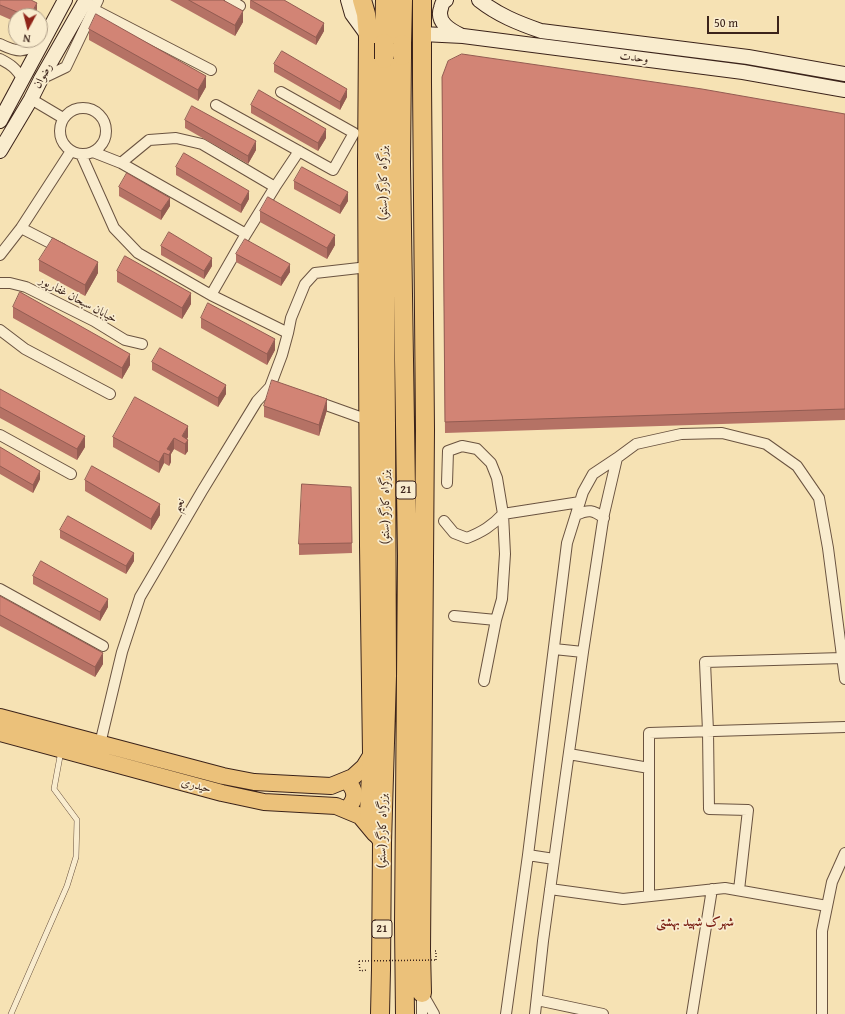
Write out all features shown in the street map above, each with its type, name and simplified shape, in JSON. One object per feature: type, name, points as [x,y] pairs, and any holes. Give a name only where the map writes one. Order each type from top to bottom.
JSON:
[{"type":"highway","points":[[362,0],[366,14],[368,37],[368,420],[372,754],[369,813],[382,843]]},
{"type":"highway","name":"بزرگراه کارگر (سنتو)","points":[[380,1014],[382,843],[387,676],[384,171],[385,0]]},
{"type":"highway","name":"بزرگراه کارگر (سنتو)","points":[[403,0],[401,164],[407,556],[404,924],[405,1014]]},
{"type":"highway","points":[[422,0],[426,430],[421,950],[422,993]]},
{"type":"highway","points":[[368,37],[381,46],[394,48],[408,46],[422,34]]},
{"type":"main road","name":"رضوان","points":[[48,32],[65,0]]},
{"type":"main road","points":[[348,0],[352,14],[368,37]]},
{"type":"main road","points":[[446,0],[443,2],[439,13],[442,22],[450,30],[463,36]]},
{"type":"main road","name":"وحدت","points":[[479,0],[500,14],[520,24],[541,31],[748,57],[845,74]]},
{"type":"main road","name":"رضوان","points":[[0,151],[31,99],[41,79],[92,3]]},
{"type":"main road","name":"وحدت","points":[[422,34],[463,36],[743,72],[845,90]]},
{"type":"main road","name":"رضوان","points":[[0,121],[40,48]]},
{"type":"main road","name":"حیدری","points":[[0,717],[223,776],[254,782],[330,786],[352,777],[364,767],[372,754]]},
{"type":"main road","name":"حیدری","points":[[0,734],[222,793],[264,802],[336,806],[360,816],[382,843]]},
{"type":"main road","points":[[346,780],[352,786],[355,795],[352,804],[346,810]]},
{"type":"street","points":[[230,0],[240,6]]},
{"type":"street","points":[[92,3],[211,70]]},
{"type":"street","points":[[8,48],[12,50],[22,50],[33,48]]},
{"type":"street","points":[[0,60],[11,65],[23,80]]},
{"type":"street","points":[[216,105],[333,170],[354,133],[281,92]]},
{"type":"street","points":[[31,99],[63,118]]},
{"type":"street","points":[[93,152],[103,142],[106,129],[100,116],[88,108],[74,109],[63,118],[59,130],[62,142],[71,151],[81,154],[93,152],[121,163],[246,234]]},
{"type":"street","points":[[121,163],[149,140],[176,138],[202,144],[275,187]]},
{"type":"street","points":[[0,256],[21,228],[71,151]]},
{"type":"street","points":[[211,295],[246,234],[298,151]]},
{"type":"street","points":[[81,154],[114,228],[138,253],[211,295],[288,333]]},
{"type":"street","points":[[21,228],[73,256]]},
{"type":"street","points":[[292,394],[270,387],[282,356],[291,318],[305,284],[315,273],[368,267]]},
{"type":"street","name":"خیابان سبحان غفارپور","points":[[0,282],[26,287],[94,321],[125,340],[142,344]]},
{"type":"street","points":[[0,330],[25,349],[110,394]]},
{"type":"street","name":"نعیم","points":[[96,759],[122,652],[140,598],[253,407],[270,387]]},
{"type":"street","points":[[307,399],[368,420]]},
{"type":"street","points":[[506,1014],[528,855],[567,543],[583,492],[593,474],[636,444],[681,434],[722,433],[766,444],[797,466],[818,498],[828,548],[845,679]]},
{"type":"street","points":[[0,435],[71,474]]},
{"type":"street","points":[[447,483],[448,451],[462,446],[477,449],[491,463],[497,478],[503,514],[505,554],[502,599],[496,620],[484,681]]},
{"type":"street","points":[[535,1014],[550,889],[583,652],[604,518],[617,458]]},
{"type":"street","points":[[444,521],[454,533],[467,538],[480,533],[494,523],[503,514],[580,502]]},
{"type":"street","points":[[576,515],[584,511],[594,512],[604,518]]},
{"type":"street","points":[[0,589],[103,646]]},
{"type":"street","points":[[454,616],[496,620]]},
{"type":"street","points":[[554,649],[583,652]]},
{"type":"street","points":[[739,890],[748,810],[709,809],[708,731],[704,662],[842,658]]},
{"type":"street","points":[[649,896],[649,733],[845,727]]},
{"type":"street","points":[[569,754],[649,768]]},
{"type":"street","points":[[822,1014],[822,930],[832,882],[845,853]]},
{"type":"street","points":[[528,855],[554,859]]},
{"type":"street","points":[[550,889],[623,899],[725,888],[828,906]]},
{"type":"street","points":[[692,1014],[712,889]]},
{"type":"street","points":[[422,993],[422,1014]]},
{"type":"street","points":[[422,993],[434,1014]]},
{"type":"street","points":[[536,1000],[603,1014]]},
{"type":"lane","points":[[11,1014],[67,886],[76,857],[77,820],[54,789],[61,750]]},
{"type":"path","points":[[360,971],[359,961],[436,960],[436,951]]},
{"type":"building","points":[[0,0],[31,0],[37,3],[34,8],[8,8],[0,5]]},
{"type":"building","points":[[189,0],[223,0],[243,11],[235,25]]},
{"type":"building","points":[[251,0],[284,0],[324,23],[316,37]]},
{"type":"building","points":[[96,14],[206,76],[198,90],[89,29]]},
{"type":"building","points":[[282,51],[347,89],[340,102],[274,64]]},
{"type":"building","points":[[462,54],[702,89],[845,114],[845,409],[445,422],[442,77],[448,61]]},
{"type":"building","points":[[259,90],[326,129],[318,143],[251,105]]},
{"type":"building","points":[[192,106],[256,141],[248,156],[185,120]]},
{"type":"building","points":[[184,153],[249,191],[241,205],[176,167]]},
{"type":"building","points":[[302,167],[348,192],[340,206],[294,181]]},
{"type":"building","points":[[127,173],[170,198],[161,211],[119,187]]},
{"type":"building","points":[[268,197],[335,235],[327,248],[260,211]]},
{"type":"building","points":[[169,232],[212,258],[204,271],[161,246]]},
{"type":"building","points":[[53,238],[98,262],[85,285],[39,260]]},
{"type":"building","points":[[245,239],[290,264],[281,278],[236,254]]},
{"type":"building","points":[[125,256],[191,293],[182,308],[117,271]]},
{"type":"building","points":[[20,292],[130,354],[122,368],[13,307]]},
{"type":"building","points":[[208,303],[275,339],[267,354],[201,318]]},
{"type":"building","points":[[160,348],[226,385],[218,398],[152,362]]},
{"type":"building","points":[[272,380],[327,399],[319,425],[264,406]]},
{"type":"building","points":[[0,389],[85,436],[77,449],[0,407]]},
{"type":"building","points":[[135,397],[188,426],[182,436],[188,440],[185,444],[174,438],[167,449],[171,451],[169,455],[164,453],[159,462],[113,437]]},
{"type":"building","points":[[0,447],[40,471],[33,485],[0,466]]},
{"type":"building","points":[[92,466],[160,504],[151,519],[85,480]]},
{"type":"building","points":[[302,484],[351,487],[352,543],[299,544]]},
{"type":"building","points":[[68,516],[134,553],[126,566],[60,530]]},
{"type":"building","points":[[41,561],[108,599],[100,612],[33,576]]},
{"type":"building","points":[[0,596],[103,653],[95,667],[0,615]]},
{"type":"district","name":"شهرک شهید بهشتی","points":[[695,923]]}]
